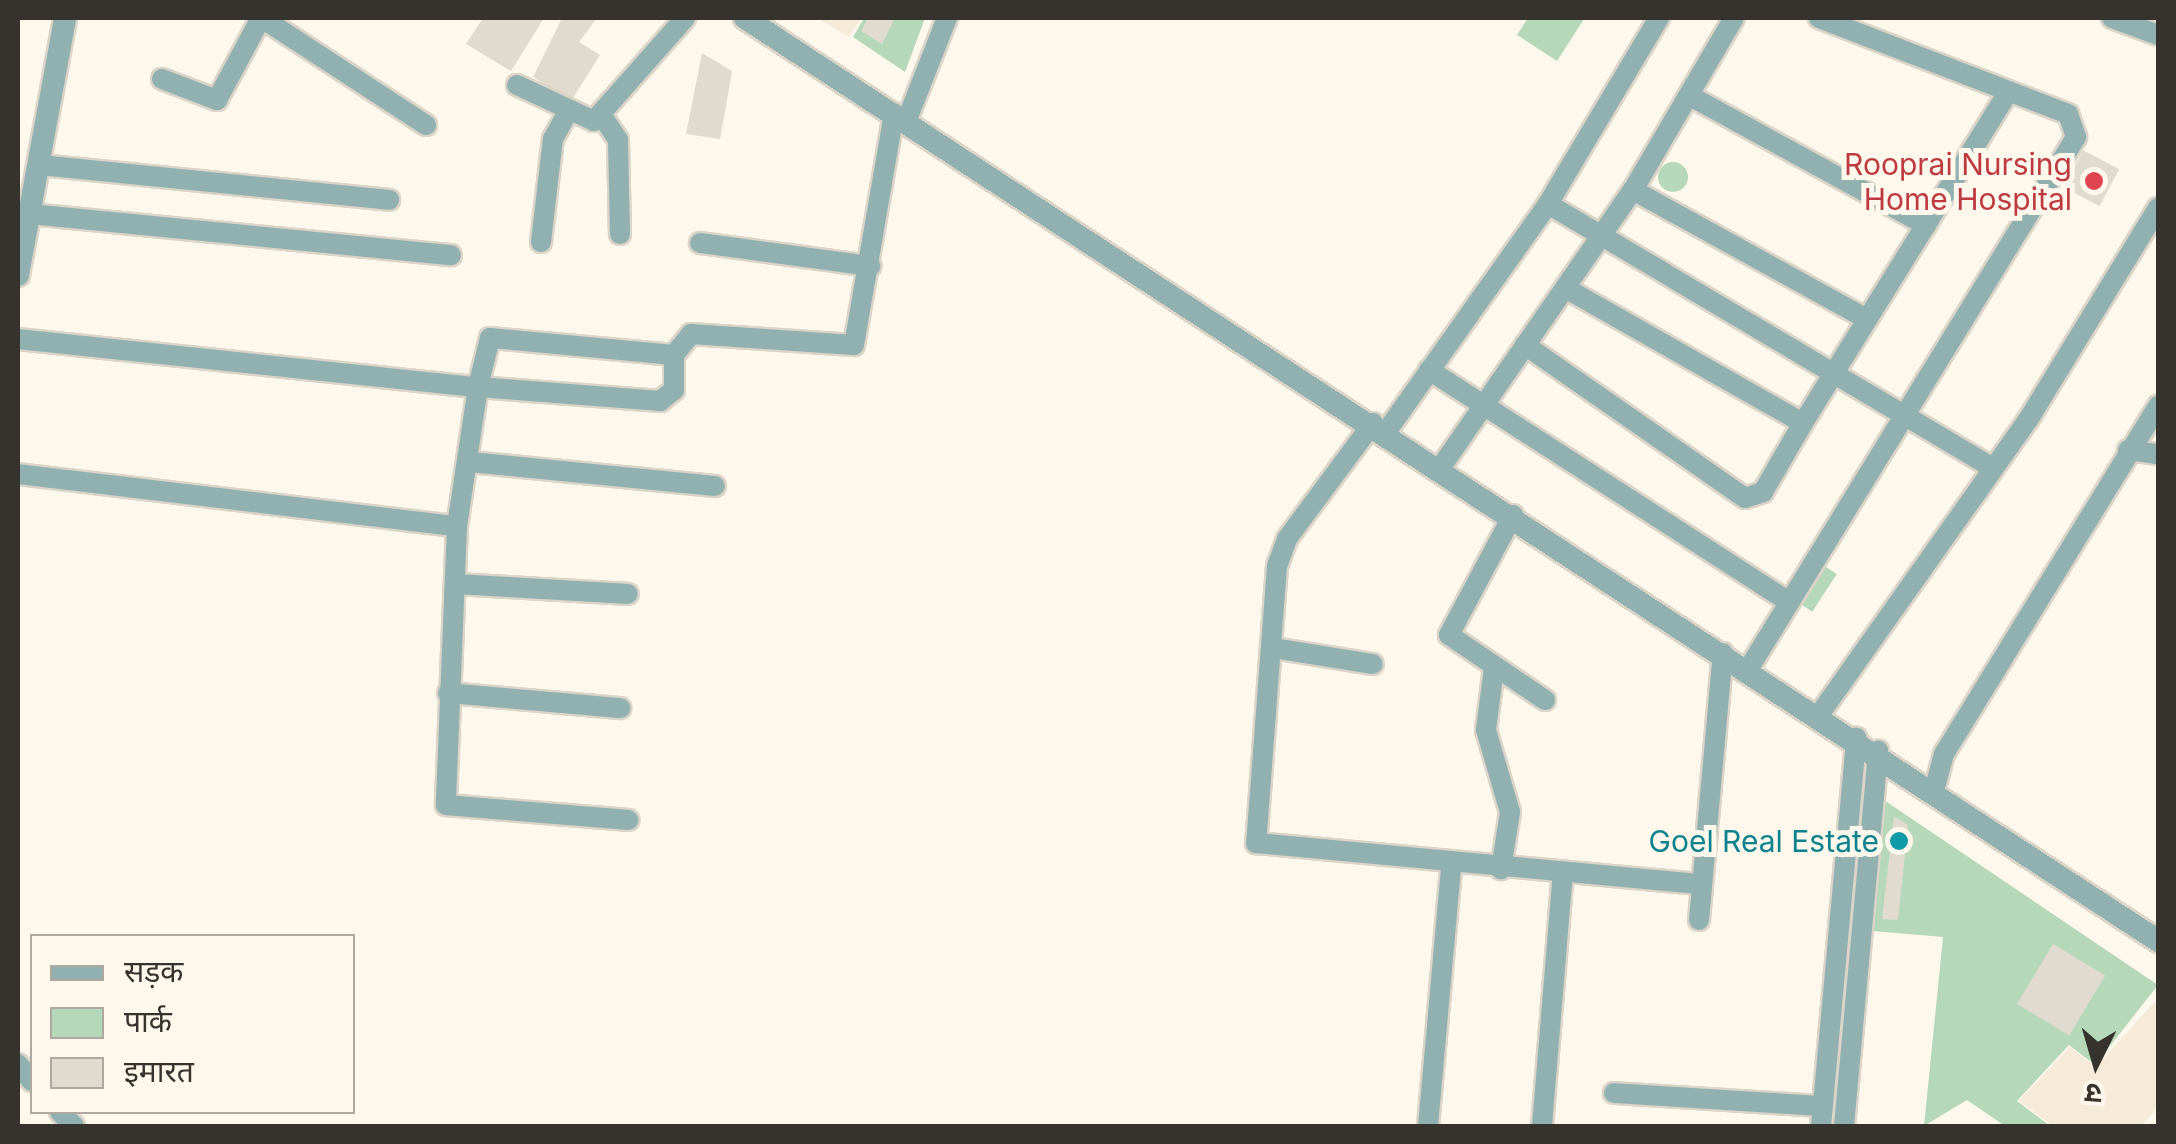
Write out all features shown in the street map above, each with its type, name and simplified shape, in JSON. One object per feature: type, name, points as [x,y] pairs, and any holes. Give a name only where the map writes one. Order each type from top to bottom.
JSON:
[{"type":"street","points":[[18,275],[65,18]]},
{"type":"street","points":[[162,79],[217,100],[262,18],[426,125]]},
{"type":"street","points":[[517,85],[566,116],[602,116],[685,18]]},
{"type":"street","points":[[745,18],[1878,751],[2158,941]]},
{"type":"street","points":[[18,339],[660,401],[674,390],[674,355],[691,334],[854,345],[900,118],[946,18]]},
{"type":"street","points":[[1659,18],[1548,204],[1429,370],[1286,539],[1256,843],[1450,866],[1702,884]]},
{"type":"street","points":[[1440,467],[1633,190],[1692,97],[1734,18]]},
{"type":"street","points":[[1748,668],[1908,415],[2076,137],[2068,114],[2007,94],[1819,18]]},
{"type":"street","points":[[2112,18],[2158,35]]},
{"type":"street","points":[[1525,345],[1745,498],[1764,492],[2007,94]]},
{"type":"street","points":[[1692,97],[1926,225]]},
{"type":"street","points":[[541,242],[553,139],[566,116]]},
{"type":"street","points":[[602,116],[618,140],[620,234]]},
{"type":"street","points":[[40,166],[389,200]]},
{"type":"street","points":[[1633,190],[1867,319]]},
{"type":"street","points":[[1548,204],[1993,468]]},
{"type":"street","points":[[1819,715],[1993,468],[2158,208]]},
{"type":"street","points":[[30,214],[451,255]]},
{"type":"street","points":[[700,244],[870,266]]},
{"type":"street","points":[[1567,289],[1803,423]]},
{"type":"street","points":[[628,820],[446,806],[457,526],[485,348],[499,335],[674,355]]},
{"type":"street","points":[[1429,370],[1789,602]]},
{"type":"street","points":[[1934,790],[1944,754],[2158,406]]},
{"type":"street","points":[[2128,450],[2158,454]]},
{"type":"street","points":[[470,462],[715,486]]},
{"type":"street","points":[[18,474],[457,526]]},
{"type":"street","points":[[1514,515],[1450,626],[1453,642],[1545,700]]},
{"type":"street","points":[[457,584],[628,594]]},
{"type":"street","points":[[1273,648],[1373,664]]},
{"type":"street","points":[[1699,920],[1723,653]]},
{"type":"street","points":[[1494,668],[1486,730],[1510,812],[1501,869]]},
{"type":"street","points":[[448,693],[620,708]]},
{"type":"street","points":[[1614,1093],[1822,1116],[1856,738]]},
{"type":"street","points":[[1844,1126],[1878,751]]},
{"type":"street","points":[[1428,1126],[1450,866]]},
{"type":"street","points":[[1542,1126],[1563,872]]},
{"type":"shaded area","points":[[817,18],[861,18],[849,37]]},
{"type":"shaded area","points":[[2158,998],[2158,1107],[2141,1126],[2053,1126],[2019,1101],[2070,1047],[2096,1067]]},
{"type":"green space","points":[[864,18],[925,18],[905,72],[853,37]]},
{"type":"green space","points":[[1528,18],[1584,19],[1557,61],[1517,35]]},
{"type":"green space","points":[[1673,162],[1683,167],[1688,177],[1683,187],[1673,192],[1663,187],[1658,177],[1663,167]]},
{"type":"green space","points":[[1820,563],[1837,574],[1812,612],[1795,601]]},
{"type":"green space","points":[[1872,792],[2158,985],[2095,1065],[2069,1045],[2017,1101],[2050,1126],[2005,1126],[1967,1100],[1924,1126],[1943,937],[1861,930]]},
{"type":"building","points":[[483,18],[544,18],[511,71],[466,44]]},
{"type":"building","points":[[562,18],[597,18],[579,42],[600,55],[571,101],[533,77]]},
{"type":"building","points":[[868,18],[895,18],[882,44],[861,31]]},
{"type":"building","points":[[702,53],[732,71],[720,139],[686,134]]},
{"type":"building","points":[[2083,150],[2119,169],[2099,206],[2063,187]]},
{"type":"building","points":[[1894,816],[1908,825],[1898,920],[1882,919]]},
{"type":"building","points":[[2053,944],[2105,975],[2069,1035],[2017,1004]]},
{"type":"place","name":"Rooprai Nursing Home Hospital","points":[[2094,181]]},
{"type":"place","name":"Goel Real Estate","points":[[1899,841]]}]
